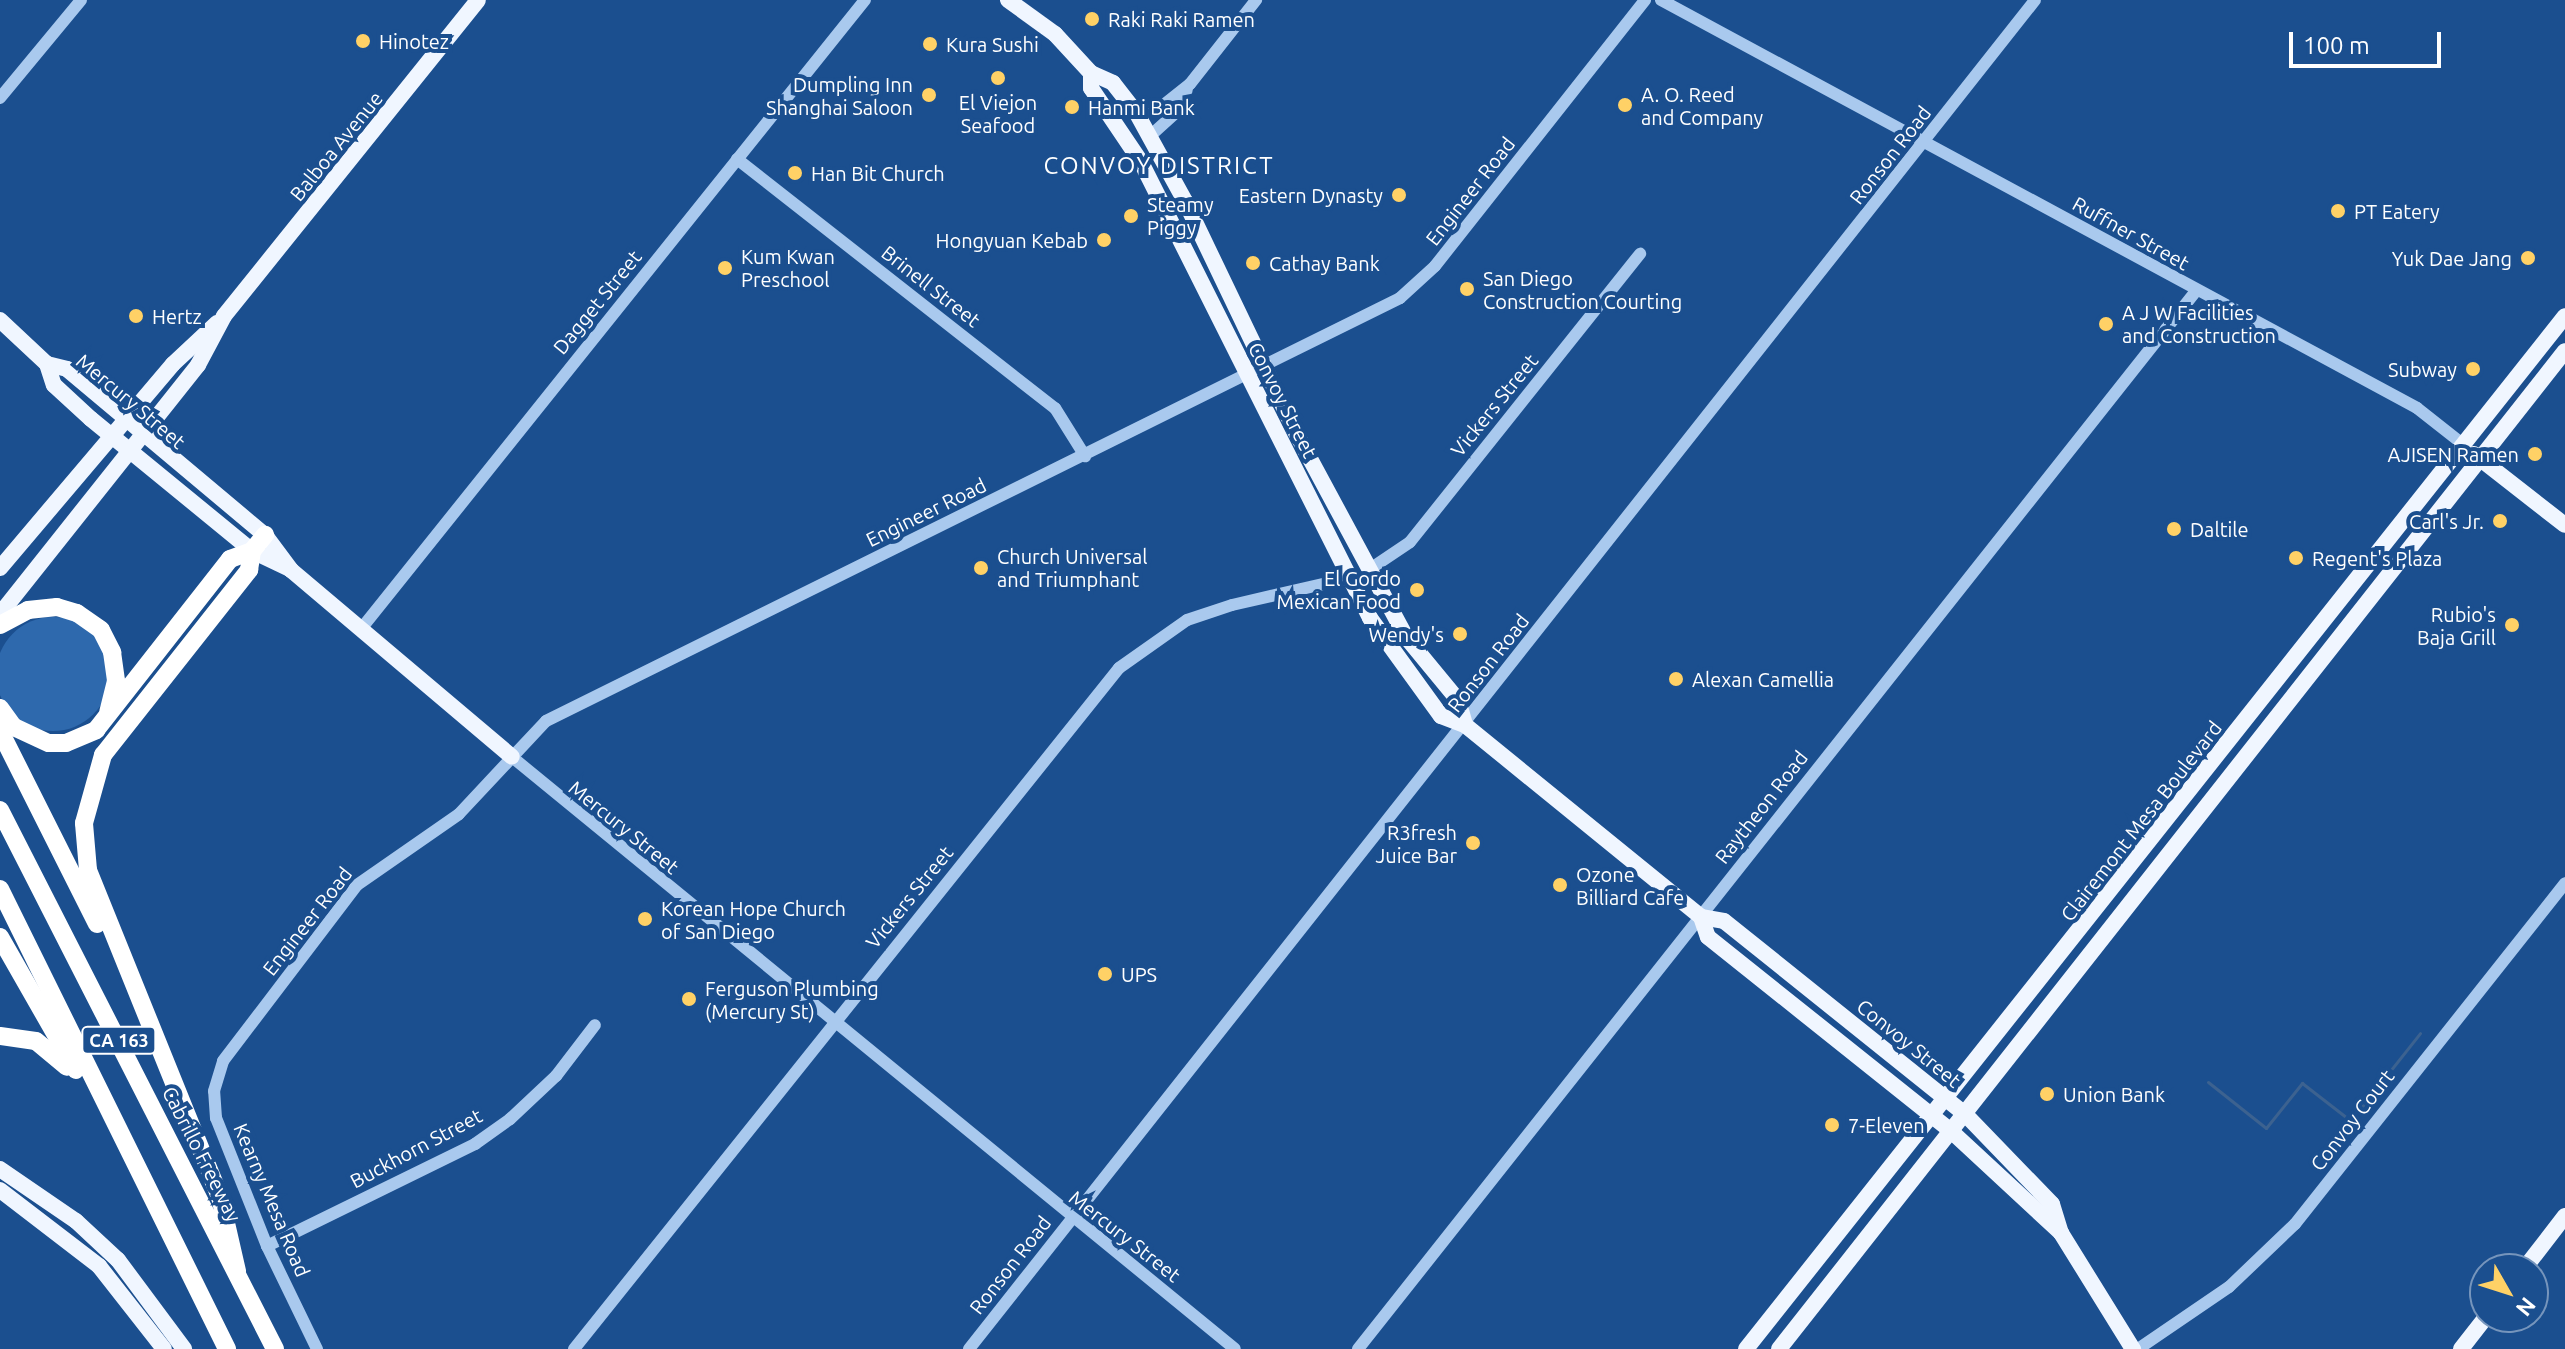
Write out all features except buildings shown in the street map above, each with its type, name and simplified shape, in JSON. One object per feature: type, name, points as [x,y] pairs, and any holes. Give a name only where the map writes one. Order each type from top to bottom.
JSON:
[{"type":"highway","points":[[237,1271],[220,1197],[140,1009],[88,870],[84,823],[91,787],[103,755],[124,724],[249,570],[252,551],[265,535]]},
{"type":"highway","points":[[0,708],[14,727],[49,743],[66,743],[96,730],[230,559],[252,551]]},
{"type":"highway","points":[[0,625],[28,610],[57,607],[77,613],[101,630],[112,652],[116,681],[115,698],[96,730]]},
{"type":"highway","points":[[0,731],[140,1009]]},
{"type":"highway","name":"Cabrillo Freeway","points":[[0,810],[275,1349]]},
{"type":"highway","name":"CA 163","points":[[0,889],[227,1349]]},
{"type":"highway","points":[[0,937],[85,1086]]},
{"type":"highway","points":[[0,1036],[36,1041],[110,1112]]},
{"type":"main road","name":"Balboa Avenue","points":[[0,568],[183,352],[224,316],[478,0]]},
{"type":"main road","name":"Convoy Street","points":[[1008,0],[1055,34],[1091,80],[1141,162],[1349,578],[1383,639],[1441,716],[1465,725],[1701,917],[1724,921],[1965,1114],[2052,1204],[2061,1233]]},
{"type":"main road","name":"Convoy Street","points":[[1091,80],[1113,83],[1150,136],[1265,367],[1406,637],[1458,700],[1465,725]]},
{"type":"main road","points":[[1091,80],[1103,87],[1136,136],[1150,136]]},
{"type":"main road","name":"Balboa Avenue","points":[[0,614],[198,365],[224,316]]},
{"type":"main road","name":"Clairemont Mesa Boulevard","points":[[1746,1349],[2565,316]]},
{"type":"main road","name":"Mercury Street","points":[[0,320],[47,364],[54,385],[111,437],[252,551],[291,570]]},
{"type":"main road","name":"Clairemont Mesa Boulevard","points":[[1779,1349],[2565,351]]},
{"type":"main road","name":"Mercury Street","points":[[47,364],[67,369],[143,437],[265,535],[291,570],[512,757]]},
{"type":"main road","name":"Ruffner Street","points":[[2464,445],[2565,525]]},
{"type":"main road","points":[[1314,506],[1327,512],[1354,563],[1370,569]]},
{"type":"main road","points":[[1349,578],[1364,586],[1406,637]]},
{"type":"main road","name":"Convoy Street","points":[[1701,917],[1708,937],[1951,1131],[2061,1233],[2136,1349]]},
{"type":"main road","points":[[0,1169],[91,1235],[118,1260],[184,1349]]},
{"type":"main road","points":[[0,1190],[41,1217],[84,1253],[139,1310],[164,1349]]},
{"type":"main road","points":[[2536,1253],[2565,1216]]},
{"type":"main road","points":[[41,1217],[82,1237],[91,1235]]},
{"type":"main road","points":[[84,1253],[118,1260]]},
{"type":"main road","points":[[2461,1349],[2474,1333]]},
{"type":"street","points":[[0,98],[81,0]]},
{"type":"street","name":"Dagget Street","points":[[361,629],[865,0]]},
{"type":"street","points":[[1150,136],[1177,112],[1190,84],[1256,0]]},
{"type":"street","name":"Engineer Road","points":[[223,1061],[357,885],[382,863],[459,814],[546,721],[1248,376],[1393,302],[1420,282],[1645,0]]},
{"type":"street","name":"Ruffner Street","points":[[1661,0],[2417,408],[2464,445]]},
{"type":"street","name":"Ronson Road","points":[[969,1349],[1925,144],[2035,0]]},
{"type":"street","points":[[1136,112],[1156,111],[1190,84]]},
{"type":"street","name":"Brinell Street","points":[[737,159],[1055,408],[1085,456]]},
{"type":"street","name":"Vickers Street","points":[[1370,569],[1410,542],[1640,254]]},
{"type":"street","name":"Raytheon Road","points":[[1358,1349],[2196,291]]},
{"type":"street","name":"Vickers Street","points":[[574,1349],[1131,656],[1187,620],[1232,605],[1349,578]]},
{"type":"street","name":"Mercury Street","points":[[512,757],[1072,1220],[1235,1349]]},
{"type":"street","name":"Convoy Court","points":[[2136,1349],[2231,1285],[2295,1224],[2565,883]]},
{"type":"street","name":"Buckhorn Street","points":[[267,1246],[475,1144],[510,1119],[556,1076],[595,1025]]},
{"type":"street","name":"Kearny Mesa Road","points":[[223,1061],[214,1091],[216,1118],[267,1246],[317,1349]]},
{"type":"shaded area","points":[[53,617],[75,621],[93,634],[106,652],[110,674],[106,696],[93,714],[75,727],[53,731],[31,727],[13,714],[0,696],[-4,674],[0,652],[13,634],[31,621]]},
{"type":"waterway","points":[[2348,1124],[2420,1033]]},
{"type":"waterway","points":[[2208,1082],[2266,1128],[2302,1083],[2351,1121]]},
{"type":"place","name":"Raki Raki Ramen","points":[[1092,19]]},
{"type":"place","name":"Hinotez","points":[[363,41]]},
{"type":"place","name":"Kura Sushi","points":[[930,44]]},
{"type":"place","name":"El Viejon Seafood","points":[[998,78]]},
{"type":"place","name":"Dumpling Inn Shanghai Saloon","points":[[929,95]]},
{"type":"place","name":"A. O. Reed and Company","points":[[1625,105]]},
{"type":"place","name":"Hanmi Bank","points":[[1072,107]]},
{"type":"place","name":"Han Bit Church","points":[[795,173]]},
{"type":"place","name":"Eastern Dynasty","points":[[1399,195]]},
{"type":"place","name":"PT Eatery","points":[[2338,211]]},
{"type":"place","name":"Steamy Piggy","points":[[1131,216]]},
{"type":"place","name":"Hongyuan Kebab","points":[[1104,240]]},
{"type":"place","name":"Yuk Dae Jang","points":[[2528,258]]},
{"type":"place","name":"Cathay Bank","points":[[1253,263]]},
{"type":"place","name":"Kum Kwan Preschool","points":[[725,268]]},
{"type":"place","name":"San Diego Construction Courting","points":[[1467,289]]},
{"type":"place","name":"Hertz","points":[[136,316]]},
{"type":"place","name":"A J W Facilities and Construction","points":[[2106,324]]},
{"type":"place","name":"Subway","points":[[2473,369]]},
{"type":"place","name":"AJISEN Ramen","points":[[2535,454]]},
{"type":"place","name":"Carl's Jr.","points":[[2500,521]]},
{"type":"place","name":"Daltile","points":[[2174,529]]},
{"type":"place","name":"Regent's Plaza","points":[[2296,558]]},
{"type":"place","name":"Church Universal and Triumphant","points":[[981,568]]},
{"type":"place","name":"El Gordo Mexican Food","points":[[1417,590]]},
{"type":"place","name":"Rubio's Baja Grill","points":[[2512,625]]},
{"type":"place","name":"Wendy's","points":[[1460,634]]},
{"type":"place","name":"Alexan Camellia","points":[[1676,679]]},
{"type":"place","name":"R3fresh Juice Bar","points":[[1473,843]]},
{"type":"place","name":"Ozone Billiard Cafe","points":[[1560,885]]},
{"type":"place","name":"Korean Hope Church of San Diego","points":[[645,919]]},
{"type":"place","name":"UPS","points":[[1105,974]]},
{"type":"place","name":"Ferguson Plumbing (Mercury St)","points":[[689,999]]},
{"type":"place","name":"Union Bank","points":[[2047,1094]]},
{"type":"place","name":"7-Eleven","points":[[1832,1125]]},
{"type":"district","name":"CONVOY DISTRICT","points":[[1159,166]]}]
